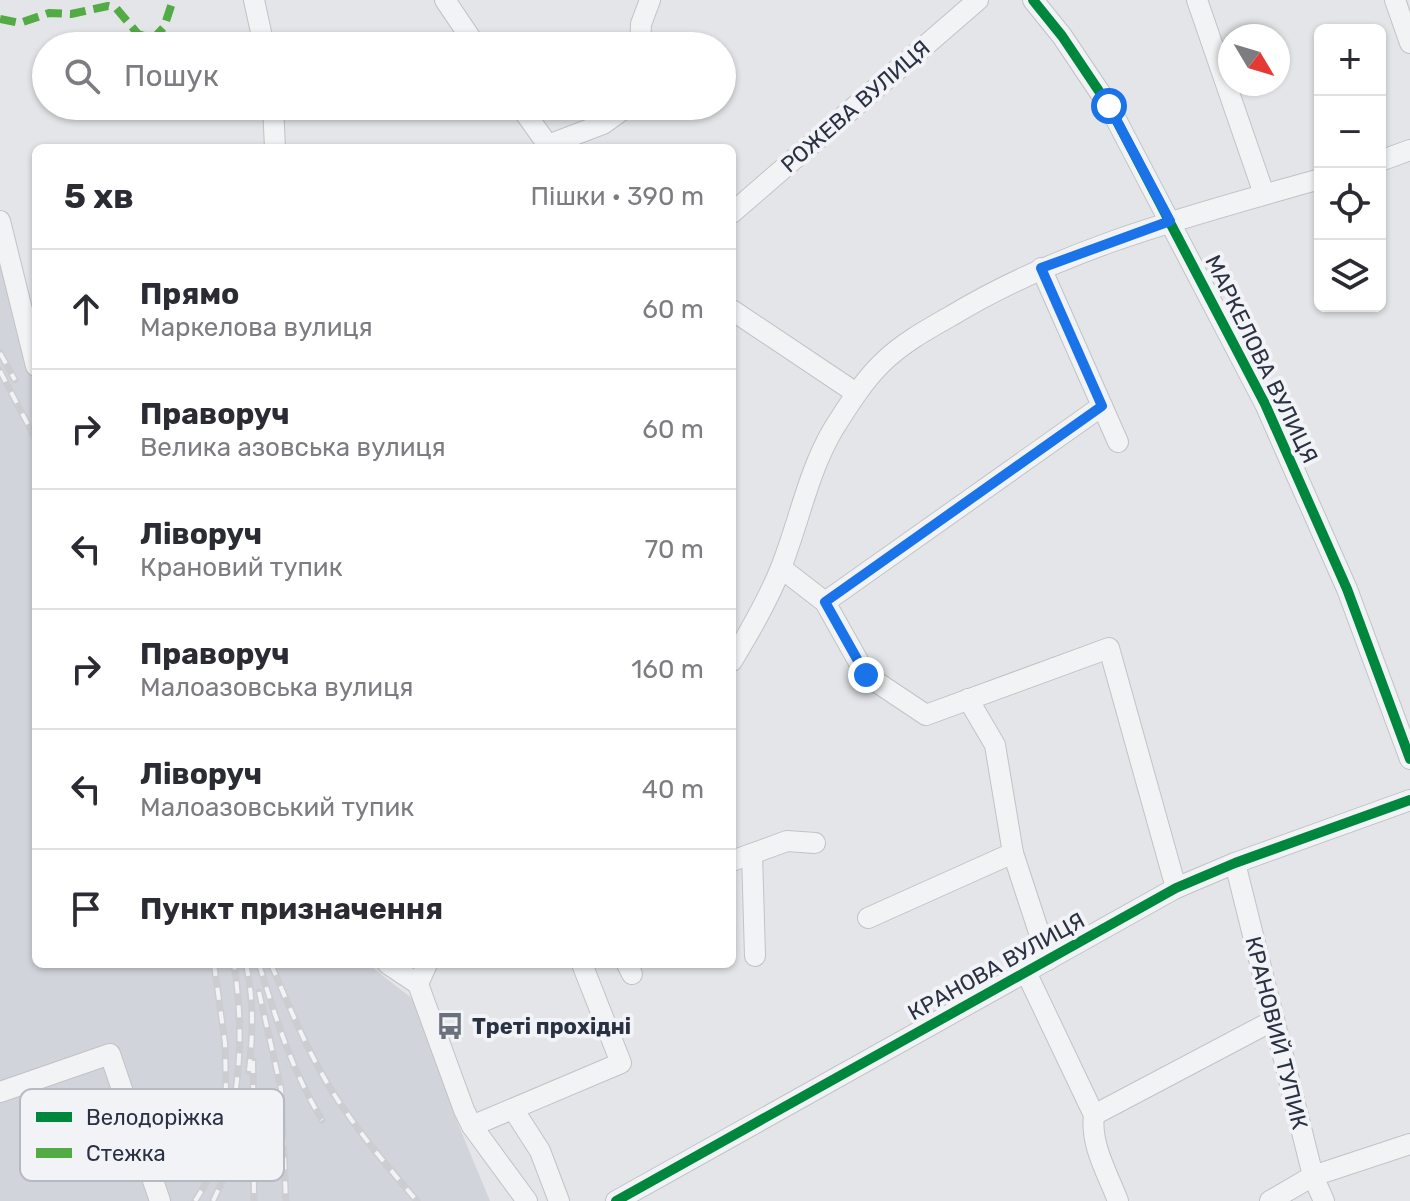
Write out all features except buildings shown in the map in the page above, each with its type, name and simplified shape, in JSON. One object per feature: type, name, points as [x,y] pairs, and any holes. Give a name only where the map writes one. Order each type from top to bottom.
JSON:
[{"type":"street","points":[[254,0],[261,32]]},
{"type":"street","points":[[445,0],[466,32]]},
{"type":"street","points":[[456,0],[459,22]]},
{"type":"street","points":[[641,32],[650,0]]},
{"type":"street","name":"РОЖЕВА ВУЛИЦЯ","points":[[736,210],[978,0]]},
{"type":"street","name":"МАРКЕЛОВА ВУЛИЦЯ","points":[[1033,0],[1094,82],[1265,404],[1347,589],[1410,759]]},
{"type":"street","points":[[1197,0],[1264,194]]},
{"type":"street","points":[[1395,0],[1410,43]]},
{"type":"street","points":[[274,120],[275,144]]},
{"type":"street","points":[[530,120],[548,144]]},
{"type":"street","points":[[554,144],[609,120]]},
{"type":"street","points":[[1386,159],[1410,150]]},
{"type":"street","points":[[736,654],[760,615],[781,568],[812,476],[832,431],[856,393],[881,364],[913,338],[975,301],[1041,268],[1170,221],[1314,181]]},
{"type":"street","points":[[1,232],[32,351]]},
{"type":"street","points":[[1041,268],[1118,442]]},
{"type":"street","points":[[736,313],[856,393]]},
{"type":"street","points":[[825,602],[1102,406]]},
{"type":"street","points":[[781,568],[825,602],[866,675],[926,715],[1109,648],[1176,888]]},
{"type":"street","points":[[968,699],[995,745],[1013,853],[1048,960]]},
{"type":"street","name":"КРАНОВА ВУЛИЦЯ","points":[[616,1201],[1176,888],[1235,863],[1410,800]]},
{"type":"street","points":[[755,956],[742,858],[787,841],[815,843]]},
{"type":"street","points":[[868,918],[1013,853]]},
{"type":"street","name":"КРАНОВИЙ ТУПИК","points":[[1235,863],[1313,1176],[1324,1201]]},
{"type":"street","points":[[394,968],[418,984],[472,1126],[518,1199]]},
{"type":"street","points":[[418,984],[425,968]]},
{"type":"street","points":[[472,1126],[621,1063],[584,968]]},
{"type":"street","points":[[1026,972],[1094,1115],[1095,1141],[1118,1201]]},
{"type":"street","points":[[1094,1115],[1274,1020]]},
{"type":"street","points":[[0,1092],[110,1054],[122,1089]]},
{"type":"street","points":[[513,1109],[540,1151],[559,1201]]},
{"type":"street","points":[[1270,1201],[1313,1176],[1410,1144]]},
{"type":"street","points":[[153,1181],[160,1201]]},
{"type":"shaded area","points":[[0,258],[24,356],[32,374],[32,968],[373,968],[414,1000],[456,1119],[490,1201],[0,1201]]},
{"type":"railway","points":[[0,353],[15,380]]},
{"type":"railway","points":[[0,371],[32,432]]},
{"type":"railway","points":[[215,968],[225,1043],[226,1089]]},
{"type":"railway","points":[[235,968],[239,1024],[236,1089]]},
{"type":"railway","points":[[247,968],[252,1017],[249,1071]]},
{"type":"railway","points":[[260,968],[293,1064],[322,1120]]},
{"type":"railway","points":[[273,968],[330,1088],[360,1132],[417,1201]]},
{"type":"railway","points":[[259,992],[281,1089]]},
{"type":"railway","points":[[253,1061],[253,1089]]},
{"type":"railway","points":[[284,1156],[286,1201]]},
{"type":"railway","points":[[195,1201],[206,1181]]},
{"type":"railway","points":[[213,1201],[222,1181]]},
{"type":"railway","points":[[254,1181],[254,1201]]},
{"type":"marked path","points":[[159,32],[173,0]]},
{"type":"marked path","points":[[0,19],[20,23],[49,13],[71,14],[108,6],[116,8],[136,32]]},
{"type":"cycle path","points":[[1033,0],[1062,36],[1109,106],[1265,404],[1347,589],[1410,759]]},
{"type":"cycle path","points":[[616,1201],[1176,888],[1235,863],[1410,800]]},
{"type":"place","name":"Треті прохідні","points":[[450,1026]]},
{"type":"route","points":[[866,675],[825,602],[1102,406],[1041,268],[1170,221],[1109,106]]}]
